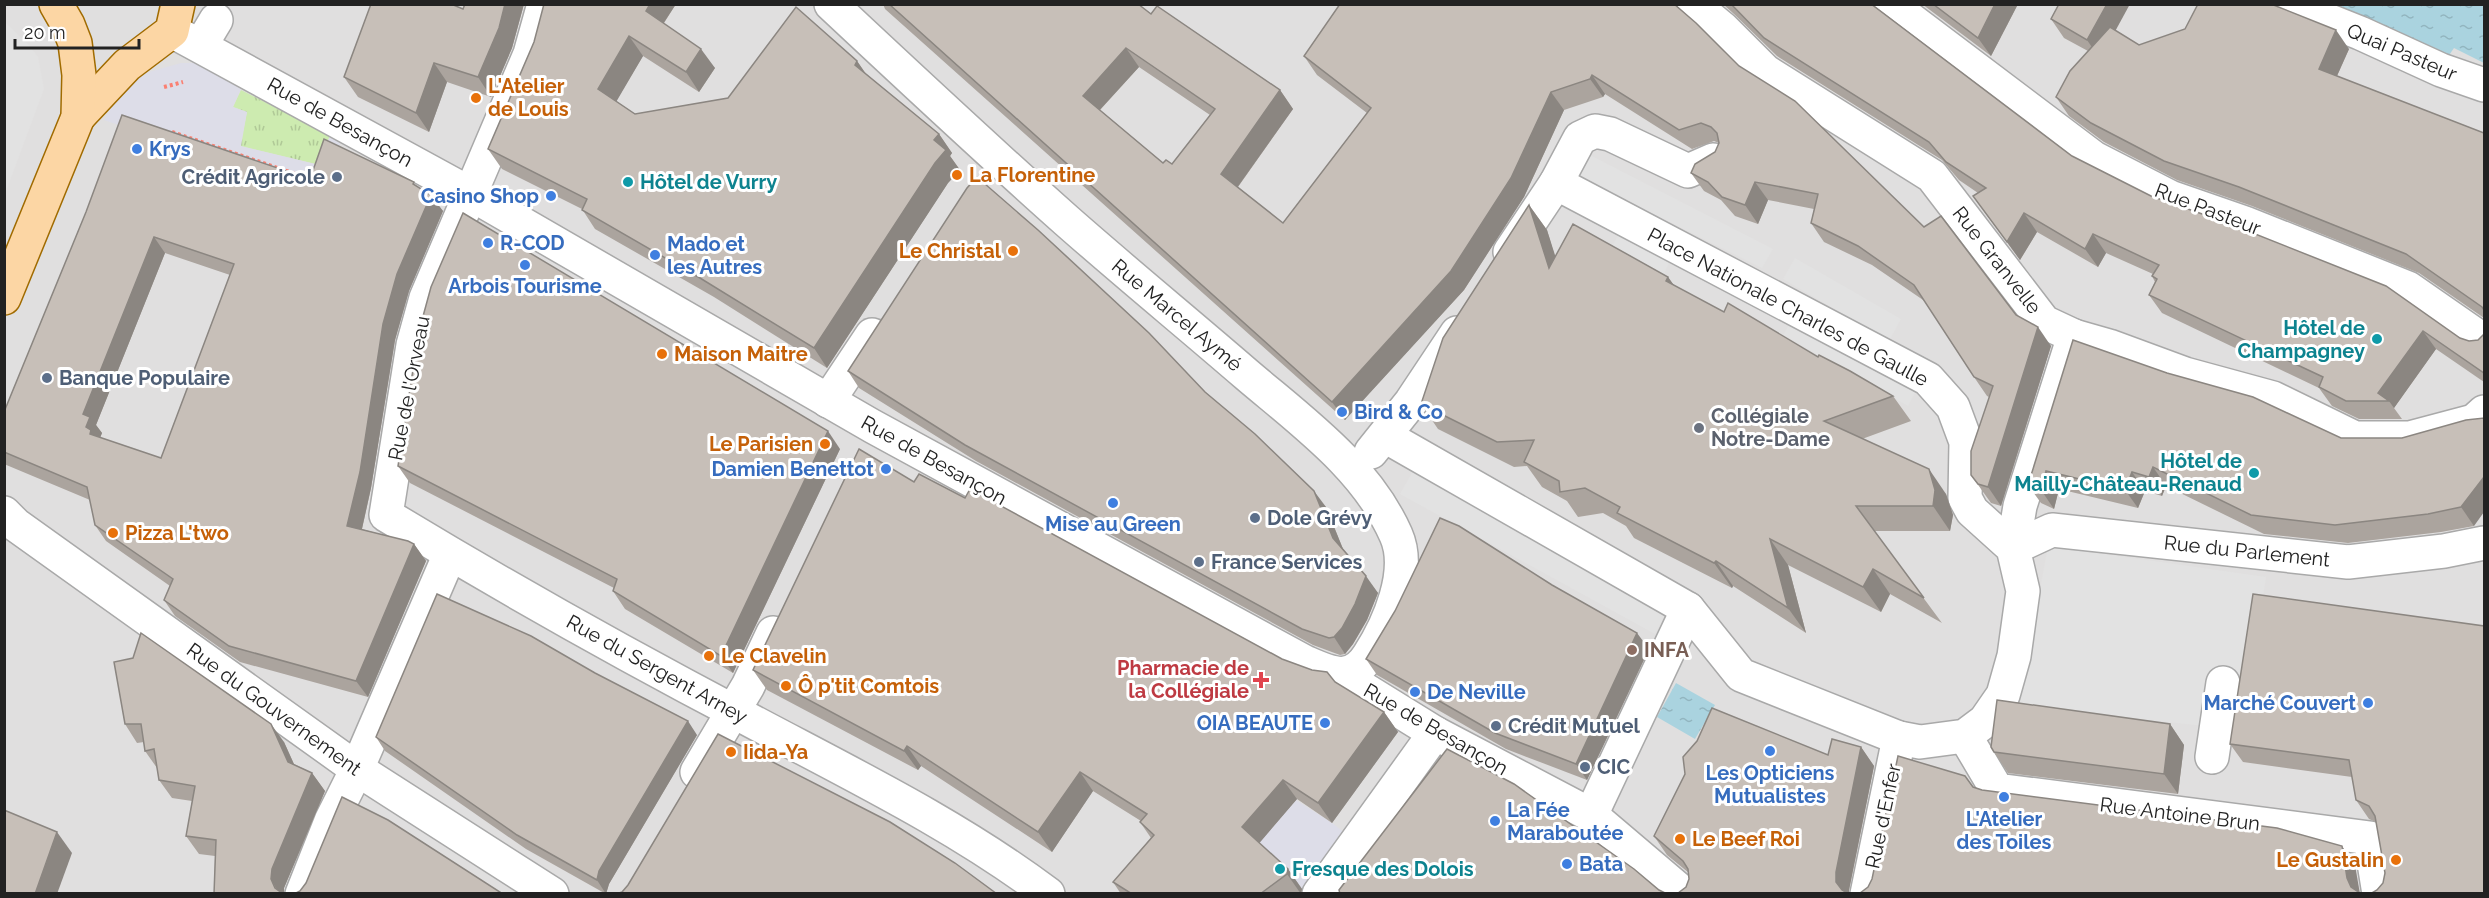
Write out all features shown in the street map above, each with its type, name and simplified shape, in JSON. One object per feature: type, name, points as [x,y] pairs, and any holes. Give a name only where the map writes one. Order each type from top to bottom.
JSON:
[{"type":"main road","points":[[4,298],[78,117],[79,75],[75,43],[56,4]]},
{"type":"main road","points":[[78,117],[127,65],[191,25]]},
{"type":"street","points":[[469,193],[530,54],[544,4]]},
{"type":"street","name":"Rue Marcel Aymé","points":[[831,4],[986,168],[1067,221],[1314,432],[1353,470],[1385,514],[1397,536],[1401,551],[1397,597],[1368,658],[1352,672]]},
{"type":"street","name":"Rue Granvelle","points":[[1694,4],[1765,71],[1932,176],[2044,322],[2074,336],[2185,374],[2273,398],[2355,438],[2410,438],[2474,421],[2484,412]]},
{"type":"street","name":"Rue Pasteur","points":[[1890,4],[2094,158],[2169,198],[2245,223],[2408,288],[2484,341]]},
{"type":"street","name":"Quai Pasteur","points":[[2287,4],[2360,33],[2440,70],[2484,85]]},
{"type":"street","name":"Rue de Besançon","points":[[191,25],[469,193],[828,401],[865,440],[1305,662],[1330,673],[1342,675],[1352,672],[1359,686],[1435,733],[1591,815],[1684,894]]},
{"type":"street","points":[[1497,272],[1556,183],[1580,138],[1595,131],[1610,134],[1688,171],[1713,160]]},
{"type":"street","name":"Place Nationale Charles de Gaulle","points":[[1556,183],[1928,379],[1953,407],[1966,442],[1965,498],[1972,511],[2013,548]]},
{"type":"street","name":"Rue de l'Orveau","points":[[450,554],[386,515],[412,345],[426,298],[469,193]]},
{"type":"street","points":[[1353,470],[1385,436],[1411,402],[1472,310]]},
{"type":"street","points":[[828,401],[885,313]]},
{"type":"street","points":[[1385,436],[1688,609],[1741,675],[1899,738],[1920,742],[1965,736],[1985,722],[2003,695],[2013,656],[2023,591],[2013,548],[2020,506],[2074,336]]},
{"type":"street","name":"Rue du Gouvernement","points":[[8,529],[357,769],[552,894]]},
{"type":"street","name":"Rue du Parlement","points":[[2013,548],[2052,530],[2348,562],[2444,551],[2484,543]]},
{"type":"street","points":[[302,894],[330,821],[357,769],[450,554]]},
{"type":"street","name":"Rue du Sergent Arney","points":[[450,554],[732,711],[930,816],[1048,894]]},
{"type":"street","points":[[679,802],[748,686],[788,602]]},
{"type":"street","points":[[1591,815],[1688,609]]},
{"type":"street","points":[[2212,757],[2223,683]]},
{"type":"street","points":[[1322,892],[1435,733]]},
{"type":"street","name":"Rue Antoine Brun","points":[[1965,736],[1996,790],[2203,818],[2370,837],[2379,894]]},
{"type":"street","name":"Rue d'Enfer","points":[[1867,894],[1899,738]]},
{"type":"path","points":[[156,89],[192,82]]},
{"type":"path","points":[[162,129],[320,182]]},
{"type":"shaded area","points":[[5,5],[2484,5],[2484,893],[5,893]]},
{"type":"shaded area","points":[[5,22],[38,57],[44,89],[5,194]]},
{"type":"shaded area","points":[[181,63],[195,63],[207,67],[241,89],[233,107],[247,112],[241,146],[319,165],[330,135],[341,141],[321,196],[104,120],[118,96],[135,80],[149,72]]},
{"type":"shaded area","points":[[1584,152],[1773,249],[1762,268],[1573,174]]},
{"type":"shaded area","points":[[1619,234],[1670,261],[1664,274],[1612,246]]},
{"type":"shaded area","points":[[1795,258],[1901,319],[1889,341],[1783,279]]},
{"type":"shaded area","points":[[1790,323],[1917,389],[1908,406],[1783,335]]},
{"type":"shaded area","points":[[1413,471],[1667,610],[1655,634],[1400,494]]},
{"type":"shaded area","points":[[2048,546],[2266,577],[2242,730],[2019,706]]},
{"type":"shaded area","points":[[1296,800],[1332,823],[1380,860],[1355,893],[1304,891],[1255,847]]},
{"type":"green space","points":[[241,90],[330,135],[320,165],[240,146],[247,112],[233,107]]},
{"type":"water","points":[[2314,5],[2484,5],[2484,63],[2454,48],[2443,64]]},
{"type":"water","points":[[1676,683],[1715,705],[1695,739],[1657,717]]},
{"type":"building","points":[[371,4],[451,4],[463,9],[465,4],[505,4],[499,28],[478,77],[434,63],[416,113],[344,77]]},
{"type":"building","points":[[544,4],[650,4],[646,11],[701,49],[686,72],[629,36],[598,89],[635,114],[728,98],[796,7],[857,61],[855,65],[939,134],[934,140],[946,150],[935,163],[814,348],[700,278],[582,210],[587,199],[488,149],[534,42]]},
{"type":"building","points":[[889,4],[1138,4],[1151,14],[1157,6],[1280,90],[1221,174],[1283,223],[1371,108],[1304,56],[1340,4],[1674,4],[1739,66],[1795,101],[1924,227],[1941,216],[2016,315],[2038,327],[1988,487],[1978,484],[1971,475],[1971,451],[1993,386],[1974,377],[1914,285],[1858,246],[1811,223],[1818,194],[1755,182],[1745,205],[1722,197],[1708,182],[1691,173],[1695,164],[1715,152],[1719,143],[1717,133],[1711,127],[1701,123],[1679,130],[1592,75],[1590,79],[1551,92],[1511,178],[1451,271],[1332,402]],"holes":[[[1126,48],[1215,109],[1172,164],[1166,160],[1163,163],[1083,96]]]},
{"type":"building","points":[[1731,4],[1871,4],[2072,156],[2151,196],[2225,222],[2386,286],[2460,338],[2469,341],[2478,340],[2484,334],[2484,373],[2423,331],[2378,393],[2389,401],[2346,401],[2319,387],[2323,377],[2149,295],[2157,279],[2152,276],[2159,265],[2093,234],[2085,249],[2024,213],[2007,242],[1973,196],[1986,188],[1946,162],[1929,142],[1764,38]]},
{"type":"building","points":[[1933,4],[1995,4],[1978,38]]},
{"type":"building","points":[[2059,4],[2107,4],[2087,40],[2051,19]]},
{"type":"building","points":[[2198,4],[2271,4],[2336,30],[2319,69],[2484,133],[2484,310],[2406,254],[2239,187],[2164,161],[2091,123],[2056,97],[2070,71],[2110,27],[2139,45],[2185,29]]},
{"type":"building","points":[[122,115],[310,179],[324,139],[414,182],[413,184],[431,195],[397,274],[383,324],[360,472],[347,526],[414,544],[356,681],[229,646],[164,600],[173,579],[95,525],[87,487],[4,452],[4,412],[86,212]],"holes":[[[154,237],[234,264],[161,458],[90,434],[91,430],[86,427],[90,417],[83,414]]]},
{"type":"building","points":[[977,177],[1149,333],[1205,392],[1255,434],[1314,491],[1333,538],[1366,576],[1355,604],[1342,628],[1334,637],[1329,638],[1302,629],[965,445],[848,371],[967,188]]},
{"type":"building","name":"Collégiale Notre-Dame","points":[[1529,205],[1549,268],[1573,224],[1668,277],[1666,281],[1724,312],[1728,303],[1818,357],[1819,355],[1850,371],[1893,396],[1824,421],[1929,469],[1935,490],[1933,506],[1856,506],[1924,598],[1873,569],[1863,587],[1770,539],[1788,608],[1716,561],[1714,563],[1617,513],[1620,507],[1585,488],[1560,492],[1559,481],[1524,462],[1534,440],[1497,442],[1421,404],[1443,338]]},
{"type":"building","points":[[463,213],[828,431],[721,656],[613,591],[617,579],[398,466],[419,331],[431,287]]},
{"type":"building","points":[[2073,340],[2167,373],[2253,397],[2341,438],[2402,438],[2466,420],[2484,418],[2484,477],[2461,507],[2428,514],[2335,525],[2251,515],[2153,467],[2149,477],[2132,472],[2125,490],[2046,471],[2041,490],[2028,485]]},
{"type":"building","points":[[859,449],[914,482],[919,474],[965,498],[970,489],[1282,659],[1312,670],[1327,672],[1335,682],[1384,712],[1318,803],[1283,780],[1242,827],[1288,869],[1287,874],[1260,894],[1132,894],[1113,882],[1154,835],[1140,822],[1147,814],[1080,772],[1038,832],[907,746],[904,751],[753,670]]},
{"type":"building","points":[[1440,518],[1459,526],[1552,585],[1637,633],[1576,764],[1495,733],[1366,659],[1395,611]]},
{"type":"building","points":[[437,594],[531,636],[595,673],[688,721],[599,871],[597,880],[517,835],[376,737]]},
{"type":"building","name":"Marché Couvert","points":[[2253,594],[2484,626],[2484,894],[2370,894],[2383,883],[2385,873],[2375,816],[2369,806],[2356,800],[2349,760],[2230,744]]},
{"type":"building","points":[[141,633],[271,724],[288,762],[312,773],[272,869],[271,879],[275,888],[288,894],[214,894],[216,840],[186,836],[195,786],[159,780],[154,749],[145,751],[141,724],[125,724],[114,662],[133,658]]},
{"type":"building","points":[[1997,700],[2170,724],[2164,774],[1994,752],[1991,747]]},
{"type":"building","points":[[1712,708],[1828,755],[1832,739],[1861,747],[1836,872],[1836,882],[1842,890],[1849,894],[1672,894],[1686,887],[1689,879],[1688,869],[1683,861],[1654,836],[1685,774],[1683,757],[1697,741]]},
{"type":"building","points":[[718,734],[890,822],[955,863],[997,894],[616,894],[622,892],[628,885]]},
{"type":"building","points":[[1447,749],[1514,784],[1667,894],[1340,894],[1339,890]]},
{"type":"building","points":[[1898,756],[1965,776],[1973,787],[1982,790],[2277,828],[2342,846],[2347,878],[2351,887],[2366,894],[1851,894],[1860,893],[1868,887],[1872,879]]},
{"type":"building","points":[[342,797],[388,820],[503,894],[294,894],[300,891],[306,883]]},
{"type":"building","points":[[4,810],[57,832],[35,894],[4,894]]},
{"type":"place","name":"L'Atelier de Louis","points":[[476,98]]},
{"type":"place","name":"Krys","points":[[137,149]]},
{"type":"place","name":"La Florentine","points":[[957,175]]},
{"type":"place","name":"Crédit Agricole","points":[[337,177]]},
{"type":"place","name":"Hôtel de Vurry","points":[[628,182]]},
{"type":"place","name":"Casino Shop","points":[[551,196]]},
{"type":"place","name":"R-COD","points":[[488,243]]},
{"type":"place","name":"Le Christal","points":[[1013,251]]},
{"type":"place","name":"Mado et les Autres","points":[[655,255]]},
{"type":"place","name":"Arbois Tourisme","points":[[525,265]]},
{"type":"place","name":"Hôtel de Champagney","points":[[2377,339]]},
{"type":"place","name":"Maison Maitre","points":[[662,354]]},
{"type":"place","name":"Banque Populaire","points":[[47,378]]},
{"type":"place","name":"Bird & Co","points":[[1342,412]]},
{"type":"place","name":"Collégiale Notre-Dame","points":[[1699,428]]},
{"type":"place","name":"Le Parisien","points":[[825,444]]},
{"type":"place","name":"Damien Benettot","points":[[886,469]]},
{"type":"place","name":"Hôtel de Mailly-Château-Renaud","points":[[2254,473]]},
{"type":"place","name":"Mise au Green","points":[[1113,503]]},
{"type":"place","name":"Dole Grévy","points":[[1255,518]]},
{"type":"place","name":"Pizza L'two","points":[[113,533]]},
{"type":"place","name":"France Services","points":[[1199,562]]},
{"type":"place","name":"INFA","points":[[1632,650]]},
{"type":"place","name":"Le Clavelin","points":[[709,656]]},
{"type":"place","name":"Pharmacie de la Collégiale","points":[[1261,680]]},
{"type":"place","name":"Ô p'tit Comtois","points":[[786,686]]},
{"type":"place","name":"De Neville","points":[[1415,692]]},
{"type":"place","name":"Marché Couvert","points":[[2368,703]]},
{"type":"place","name":"OIA BEAUTE","points":[[1325,723]]},
{"type":"place","name":"Crédit Mutuel","points":[[1496,726]]},
{"type":"place","name":"Les Opticiens Mutualistes","points":[[1770,751]]},
{"type":"place","name":"Iida-Ya","points":[[731,752]]},
{"type":"place","name":"CIC","points":[[1585,767]]},
{"type":"place","name":"L'Atelier des Toiles","points":[[2004,797]]},
{"type":"place","name":"La Fée Maraboutée","points":[[1495,821]]},
{"type":"place","name":"Le Beef Roi","points":[[1680,839]]},
{"type":"place","name":"Le Gustalin","points":[[2396,860]]},
{"type":"place","name":"Bata","points":[[1567,864]]},
{"type":"place","name":"Fresque des Dolois","points":[[1280,869]]}]
